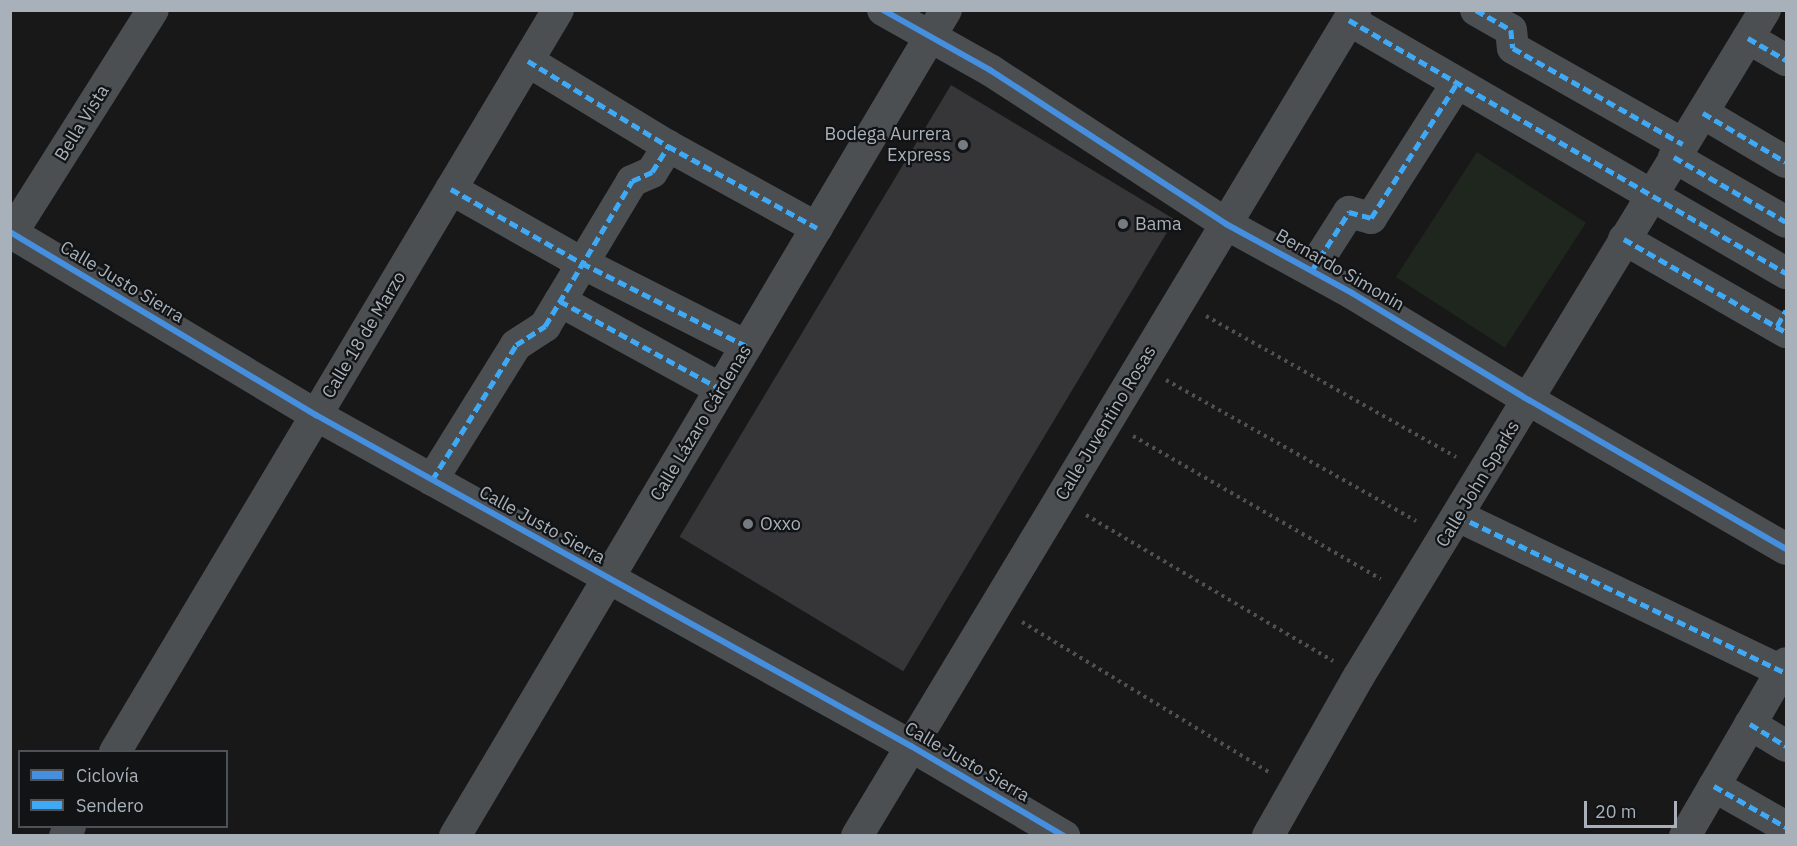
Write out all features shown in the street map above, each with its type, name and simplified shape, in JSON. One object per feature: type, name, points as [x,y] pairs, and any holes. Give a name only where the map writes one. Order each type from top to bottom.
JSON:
[{"type":"street","name":"Bella Vista","points":[[11,234],[153,10]]},
{"type":"street","name":"Calle 18 de Marzo","points":[[116,750],[558,10]]},
{"type":"street","name":"Bernardo Simonin","points":[[883,10],[939,23],[1226,224],[1312,270],[1529,400],[1786,549]]},
{"type":"street","points":[[1476,10],[1511,30],[1513,48],[1678,151],[1786,222]]},
{"type":"street","name":"Calle John Sparks","points":[[1268,836],[1359,676],[1410,596],[1650,195],[1765,10]]},
{"type":"street","points":[[1352,15],[1457,83],[1786,273]]},
{"type":"street","name":"Calle Juventino Rosas","points":[[857,836],[1352,15]]},
{"type":"street","name":"Calle Lázaro Cárdenas","points":[[455,836],[939,23]]},
{"type":"street","points":[[1748,38],[1786,60]]},
{"type":"street","points":[[528,61],[668,146],[817,228]]},
{"type":"street","points":[[1312,270],[1349,212],[1371,218],[1457,83]]},
{"type":"street","points":[[1703,113],[1786,162]]},
{"type":"street","points":[[432,480],[516,345],[545,326],[632,181],[652,172],[668,146]]},
{"type":"street","points":[[451,189],[582,263],[746,346]]},
{"type":"street","name":"Calle Justo Sierra","points":[[11,234],[316,415],[911,746],[1064,836]]},
{"type":"street","points":[[1624,239],[1783,323]]},
{"type":"street","points":[[560,301],[721,389]]},
{"type":"street","points":[[1452,527],[1785,669],[1684,836]]},
{"type":"street","points":[[1750,724],[1786,746]]},
{"type":"street","points":[[1714,786],[1786,827]]},
{"type":"path","points":[[1179,301],[1484,472]]},
{"type":"path","points":[[1140,366],[1452,527]]},
{"type":"path","points":[[1107,421],[1410,596]]},
{"type":"path","points":[[1060,500],[1359,676]]},
{"type":"path","points":[[995,606],[1297,788]]},
{"type":"shaded area","points":[[1477,152],[1586,223],[1505,348],[1396,277]]},
{"type":"building","points":[[951,85],[1175,219],[903,671],[680,537]]},
{"type":"marked path","points":[[1476,10],[1511,30],[1513,48],[1683,144]]},
{"type":"marked path","points":[[1349,20],[1786,273]]},
{"type":"marked path","points":[[1748,38],[1786,60]]},
{"type":"marked path","points":[[528,61],[668,146],[817,228]]},
{"type":"marked path","points":[[1312,270],[1349,212],[1371,218],[1457,83]]},
{"type":"marked path","points":[[1703,113],[1786,162]]},
{"type":"marked path","points":[[432,480],[516,345],[545,326],[632,181],[652,172],[668,146]]},
{"type":"marked path","points":[[1674,157],[1786,222]]},
{"type":"marked path","points":[[451,189],[582,263],[746,346]]},
{"type":"marked path","points":[[1624,239],[1786,332]]},
{"type":"marked path","points":[[560,301],[721,389]]},
{"type":"marked path","points":[[1777,326],[1786,310]]},
{"type":"marked path","points":[[1458,516],[1786,673]]},
{"type":"marked path","points":[[1750,724],[1786,746]]},
{"type":"marked path","points":[[1714,786],[1786,827]]},
{"type":"cycle path","points":[[883,10],[990,70],[1226,224],[1352,293],[1529,400],[1786,549]]},
{"type":"cycle path","points":[[10,232],[316,415],[911,746],[1064,836]]},
{"type":"place","name":"Bodega Aurrera Express","points":[[963,145]]},
{"type":"place","name":"Bama","points":[[1123,224]]},
{"type":"place","name":"Oxxo","points":[[748,524]]}]
